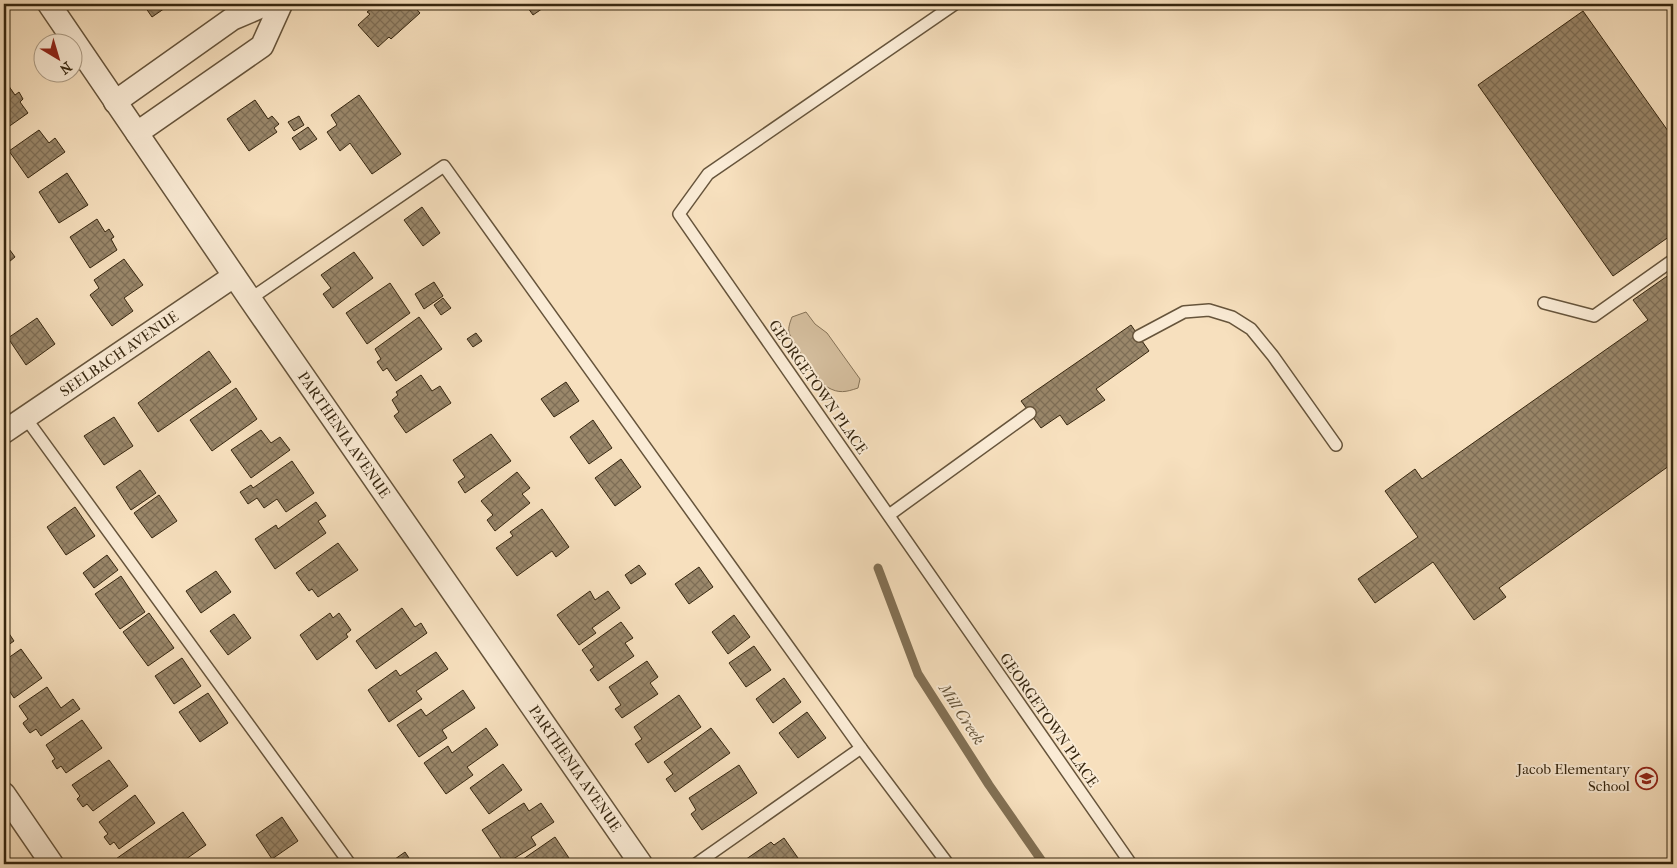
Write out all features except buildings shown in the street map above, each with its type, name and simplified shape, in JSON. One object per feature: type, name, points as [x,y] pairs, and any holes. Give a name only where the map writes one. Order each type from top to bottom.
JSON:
[{"type":"street","name":"PARTHENIA AVENUE","points":[[49,4],[136,134],[641,864]]},
{"type":"street","points":[[115,102],[232,19],[267,4]]},
{"type":"street","points":[[136,134],[262,46],[281,4]]},
{"type":"street","name":"SEELBACH AVENUE","points":[[4,432],[234,276]]},
{"type":"street","points":[[4,794],[52,864]]},
{"type":"lane","name":"GEORGETOWN PLACE","points":[[955,4],[708,174],[679,214],[1131,864]]},
{"type":"lane","points":[[250,299],[444,166],[861,748],[948,864]]},
{"type":"lane","points":[[1544,303],[1594,316],[1673,260]]},
{"type":"lane","points":[[1139,336],[1184,312],[1209,310],[1232,317],[1251,329],[1273,356],[1336,445]]},
{"type":"lane","points":[[888,515],[1030,413]]},
{"type":"lane","points":[[25,417],[350,864]]},
{"type":"lane","points":[[696,864],[861,748]]},
{"type":"shaded area","points":[[806,312],[815,324],[827,333],[860,379],[858,388],[850,391],[835,391],[827,387],[812,370],[789,332],[792,317]]},
{"type":"waterway","name":"Mill Creek","points":[[878,568],[918,674],[989,785],[1044,864]]},
{"type":"place","name":"Jacob Elementary School","points":[[1646,778]]}]
